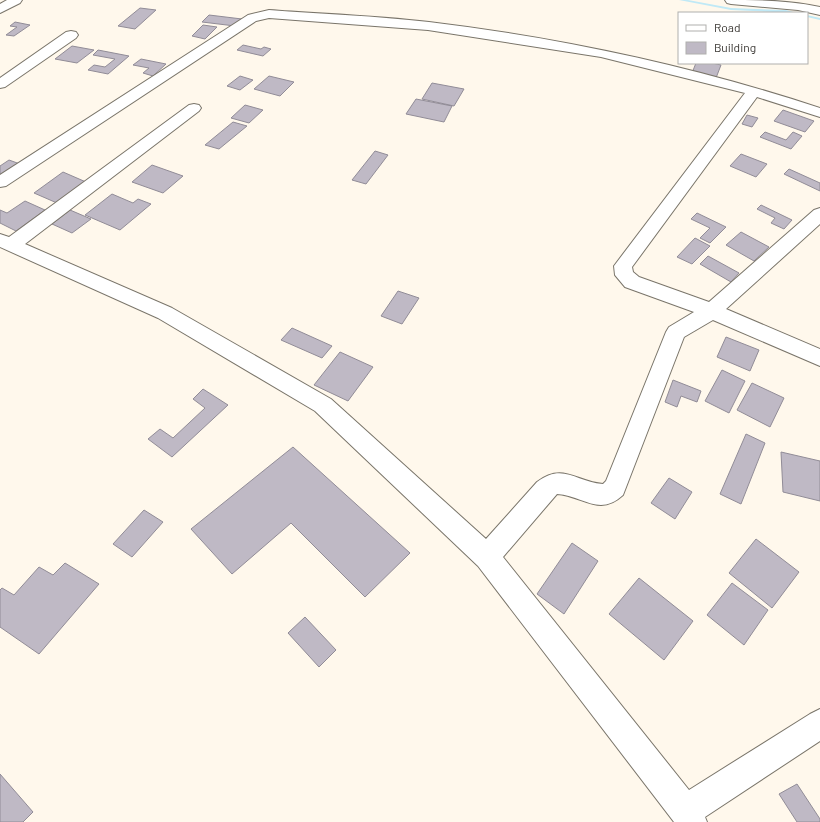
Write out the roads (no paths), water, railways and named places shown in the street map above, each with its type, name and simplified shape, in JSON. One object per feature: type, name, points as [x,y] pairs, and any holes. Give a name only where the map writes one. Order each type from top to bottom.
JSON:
[{"type":"street","points":[[0,9],[16,0]]},
{"type":"street","points":[[731,0],[798,6],[820,11]]},
{"type":"street","points":[[0,182],[252,18],[269,14],[428,26],[601,53],[754,91],[820,113]]},
{"type":"street","points":[[0,84],[71,35]]},
{"type":"street","points":[[754,91],[623,266],[624,275],[632,282],[712,312],[820,358]]},
{"type":"street","points":[[6,243],[194,108]]},
{"type":"street","points":[[487,557],[545,489],[553,483],[567,484],[595,494],[607,495],[615,488],[676,332],[712,312],[820,214]]},
{"type":"street","points":[[6,243],[165,313],[323,405],[487,557],[688,816],[820,724]]},
{"type":"waterway","points":[[681,0],[731,9],[790,12]]},
{"type":"waterway","points":[[808,16],[820,19]]}]
